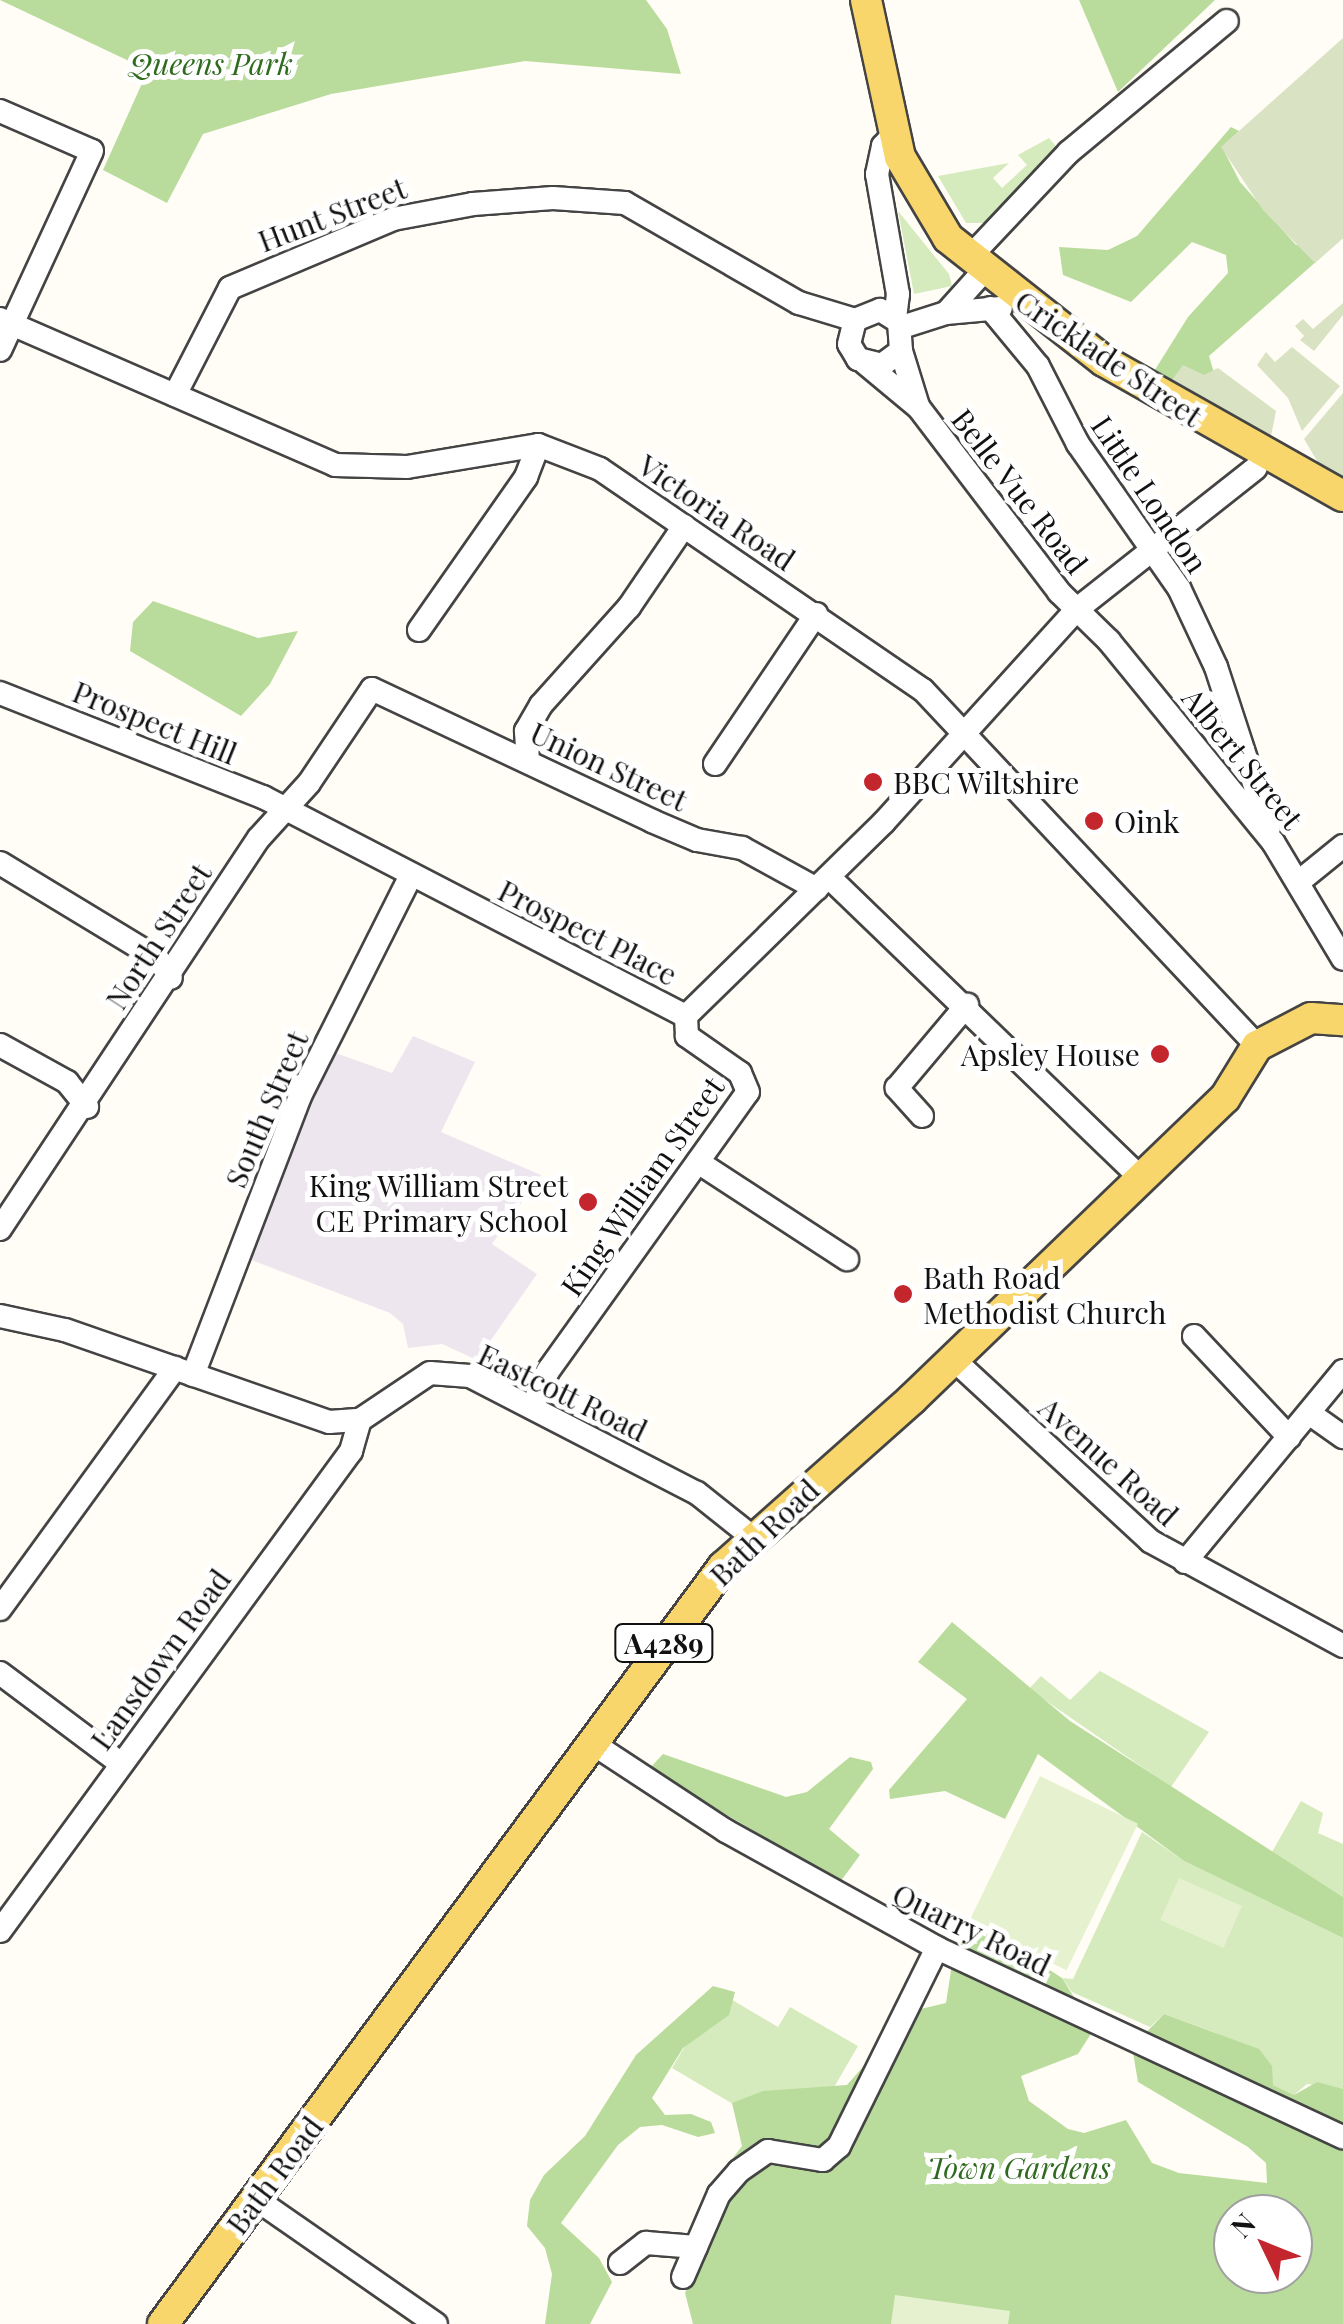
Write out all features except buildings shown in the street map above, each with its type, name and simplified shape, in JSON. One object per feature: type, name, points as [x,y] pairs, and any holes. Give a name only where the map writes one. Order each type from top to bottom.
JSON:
[{"type":"main road","name":"Cricklade Street","points":[[866,0],[892,136],[910,180],[936,224],[976,264],[1031,309],[1155,393],[1343,496]]},
{"type":"main road","points":[[1256,1046],[1311,1018],[1342,1016]]},
{"type":"main road","name":"Bath Road","points":[[163,2324],[592,1743],[751,1536],[953,1360],[1234,1089],[1256,1046]]},
{"type":"street","points":[[946,313],[976,264],[1069,152],[1215,47],[1227,21]]},
{"type":"street","points":[[0,111],[92,151],[6,322],[0,350]]},
{"type":"street","name":"Belle Vue Road","points":[[892,136],[882,146],[877,174],[898,294],[900,352],[919,408]]},
{"type":"street","name":"Hunt Street","points":[[175,396],[230,288],[374,225],[434,208],[590,198],[638,208],[799,303],[855,320]]},
{"type":"street","points":[[900,352],[889,362],[866,363],[850,344],[855,320],[872,310],[898,322],[990,308],[1031,309]]},
{"type":"street","name":"Little London","points":[[990,308],[1038,366],[1078,444],[1155,548],[1216,668],[1273,842]]},
{"type":"street","name":"Victoria Road","points":[[6,322],[344,467],[406,467],[538,445],[571,453],[919,686],[966,730],[1256,1046]]},
{"type":"street","name":"Belle Vue Road","points":[[866,363],[919,408],[1076,610]]},
{"type":"street","points":[[419,630],[526,477],[538,445]]},
{"type":"street","name":"Prospect Place","points":[[285,809],[686,1016],[823,883],[1076,610],[1256,468]]},
{"type":"street","points":[[528,761],[524,740],[531,720],[638,595],[684,526]]},
{"type":"street","name":"Albert Street","points":[[1076,610],[1273,842],[1301,880],[1343,959]]},
{"type":"street","points":[[715,764],[816,614]]},
{"type":"street","name":"Union Street","points":[[378,690],[697,840],[742,848],[823,883]]},
{"type":"street","name":"North Street","points":[[0,1229],[171,978],[227,884],[365,696],[378,690]]},
{"type":"street","name":"Prospect Hill","points":[[0,693],[285,809]]},
{"type":"street","points":[[1301,880],[1343,846]]},
{"type":"street","points":[[0,864],[158,958],[171,978]]},
{"type":"street","name":"South Street","points":[[0,1609],[184,1372],[229,1281],[300,1096],[411,875]]},
{"type":"street","points":[[823,883],[967,1005],[1141,1178]]},
{"type":"street","points":[[922,1116],[897,1088],[967,1005]]},
{"type":"street","name":"King William Street","points":[[532,1407],[548,1371],[748,1086],[740,1073],[690,1040],[682,1027],[686,1016]]},
{"type":"street","points":[[0,1046],[67,1082],[86,1106]]},
{"type":"street","points":[[698,1162],[846,1259]]},
{"type":"street","points":[[0,1316],[65,1330],[313,1418],[360,1420]]},
{"type":"street","points":[[1194,1336],[1289,1436]]},
{"type":"street","name":"Avenue Road","points":[[953,1360],[1150,1541],[1343,1646]]},
{"type":"street","name":"Eastcott Road","points":[[360,1420],[409,1381],[440,1371],[470,1376],[697,1493],[751,1536]]},
{"type":"street","points":[[1184,1562],[1343,1371]]},
{"type":"street","points":[[1308,1414],[1343,1436]]},
{"type":"street","name":"Lansdown Road","points":[[0,1930],[351,1451],[360,1420]]},
{"type":"street","points":[[0,1674],[120,1763]]},
{"type":"street","name":"Quarry Road","points":[[592,1743],[726,1831],[937,1948],[1343,2137]]},
{"type":"street","points":[[682,2277],[719,2194],[755,2158],[778,2150],[816,2160],[832,2155],[937,1948]]},
{"type":"street","points":[[256,2199],[436,2324]]},
{"type":"street","points":[[620,2264],[646,2243],[696,2247]]},
{"type":"shaded area","points":[[413,1036],[475,1062],[441,1132],[541,1175],[492,1244],[537,1274],[477,1360],[442,1344],[408,1348],[403,1324],[390,1313],[246,1258],[327,1050],[392,1073]]},
{"type":"green space","name":"Queens Park","points":[[0,0],[646,0],[667,29],[681,74],[525,61],[331,94],[203,134],[167,203],[103,170],[148,70]]},
{"type":"green space","points":[[1079,0],[1215,0],[1118,92]]},
{"type":"green space","points":[[1343,38],[1343,238],[1315,263],[1263,210],[1221,147]]},
{"type":"green space","points":[[1231,127],[1239,131],[1222,147],[1240,182],[1296,245],[1343,238],[1209,356],[1214,373],[1169,384],[1153,373],[1188,317],[1228,273],[1226,255],[1192,242],[1131,302],[1063,275],[1059,247],[1108,250],[1137,236]]},
{"type":"green space","points":[[1049,138],[1059,150],[992,223],[966,223],[938,176],[1009,163],[993,178],[1002,188],[1027,165],[1018,155]]},
{"type":"green space","points":[[898,211],[949,274],[952,286],[914,294]]},
{"type":"green space","points":[[1343,303],[1343,315],[1314,351],[1300,340],[1304,336],[1295,326],[1303,319],[1313,329]]},
{"type":"green space","points":[[1292,347],[1340,386],[1302,431],[1288,398],[1257,365],[1266,352],[1275,362]]},
{"type":"green space","points":[[1183,365],[1204,375],[1218,368],[1276,411],[1271,436],[1169,384]]},
{"type":"green space","points":[[1343,393],[1343,480],[1319,464],[1304,439]]},
{"type":"green space","points":[[153,601],[258,638],[298,631],[270,684],[241,716],[130,651],[133,622]]},
{"type":"green space","points":[[952,1622],[1070,1721],[1343,1897],[1343,1938],[1184,1861],[1038,1754],[1005,1819],[945,1791],[890,1799],[889,1790],[967,1699],[918,1662]]},
{"type":"green space","points":[[1100,1671],[1209,1732],[1171,1787],[1029,1689],[1041,1676],[1070,1700]]},
{"type":"green space","points":[[663,1754],[786,1797],[807,1792],[850,1757],[871,1762],[873,1769],[829,1829],[860,1855],[840,1882],[649,1769]]},
{"type":"green space","points":[[1040,1776],[1138,1824],[1067,1970],[969,1923]]},
{"type":"green space","points":[[1301,1801],[1323,1813],[1318,1833],[1343,1844],[1343,1897],[1272,1852]]},
{"type":"green space","points":[[1142,1832],[1184,1861],[1343,1938],[1343,2089],[1307,2084],[1294,2095],[1273,2085],[1216,2033],[1164,2014],[1150,2027],[1072,1992],[1062,1978],[1073,1979]]},
{"type":"green space","points":[[1179,1878],[1242,1906],[1223,1948],[1160,1920]]},
{"type":"green space","name":"Town Gardens","points":[[972,1931],[996,1935],[1062,1978],[1094,2029],[1078,2054],[1021,2076],[1029,2101],[1068,2129],[1084,2133],[1126,2120],[1152,2163],[1179,2173],[1267,2183],[1266,2163],[1248,2147],[1138,2082],[1132,2047],[1164,2014],[1259,2049],[1272,2066],[1273,2085],[1294,2095],[1317,2082],[1343,2089],[1343,2324],[693,2324],[685,2293],[728,2202],[730,2162],[742,2146],[732,2103],[763,2091],[847,2085],[912,2011],[946,2003],[954,1951]]},
{"type":"green space","points":[[713,1986],[735,1992],[729,2015],[683,2048],[652,2098],[665,2115],[691,2114],[711,2122],[715,2133],[698,2137],[662,2125],[640,2127],[618,2145],[561,2223],[599,2258],[612,2282],[590,2324],[545,2324],[552,2274],[545,2248],[527,2226],[530,2200],[544,2175],[585,2136],[636,2055]]},
{"type":"green space","points":[[717,1991],[778,2027],[790,2007],[858,2046],[801,2144],[672,2068]]},
{"type":"green space","points":[[895,2295],[1010,2311],[1008,2324],[891,2324]]},
{"type":"place","name":"BBC Wiltshire","points":[[873,782]]},
{"type":"place","name":"Oink","points":[[1094,821]]},
{"type":"place","name":"Apsley House","points":[[1160,1054]]},
{"type":"place","name":"King William Street CE Primary School","points":[[588,1202]]},
{"type":"place","name":"Bath Road Methodist Church","points":[[903,1294]]}]
